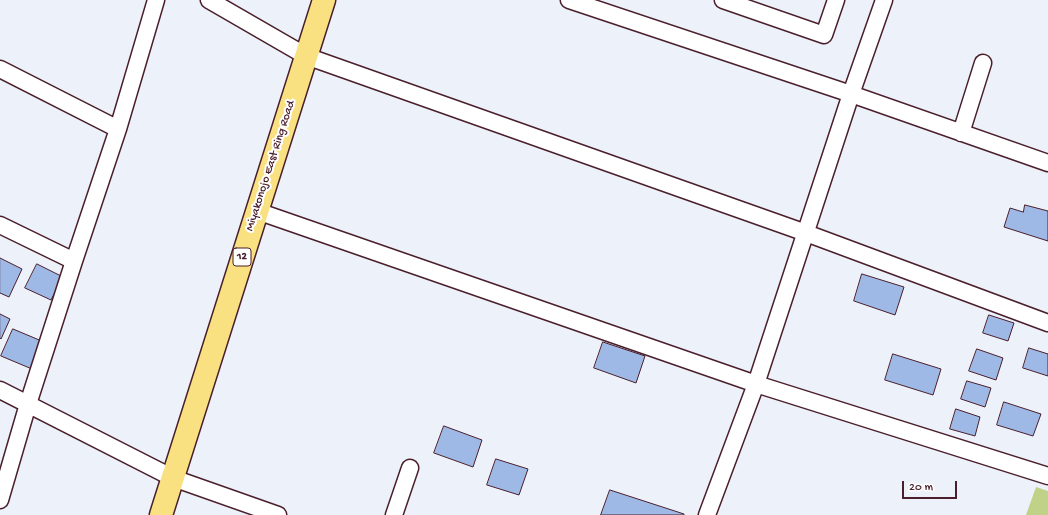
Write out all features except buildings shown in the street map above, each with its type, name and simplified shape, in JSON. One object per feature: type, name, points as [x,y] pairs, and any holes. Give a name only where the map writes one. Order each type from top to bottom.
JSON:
[{"type":"main road","name":"Miyakonojo East Ring Road","points":[[161,515],[324,0]]},
{"type":"street","points":[[0,500],[28,404],[118,129],[156,0]]},
{"type":"street","points":[[209,0],[306,56],[806,233],[1048,323]]},
{"type":"street","points":[[569,0],[851,94],[1048,163]]},
{"type":"street","points":[[722,0],[824,35],[836,0]]},
{"type":"street","points":[[707,515],[756,384],[851,94],[884,0]]},
{"type":"street","points":[[961,133],[983,63]]},
{"type":"street","points":[[0,69],[118,129]]},
{"type":"street","points":[[257,211],[756,384],[1048,476]]},
{"type":"street","points":[[0,225],[74,262]]},
{"type":"street","points":[[0,390],[173,478],[278,515]]},
{"type":"street","points":[[394,515],[410,468]]},
{"type":"green space","points":[[1036,487],[1048,491],[1048,515],[1026,515]]}]
